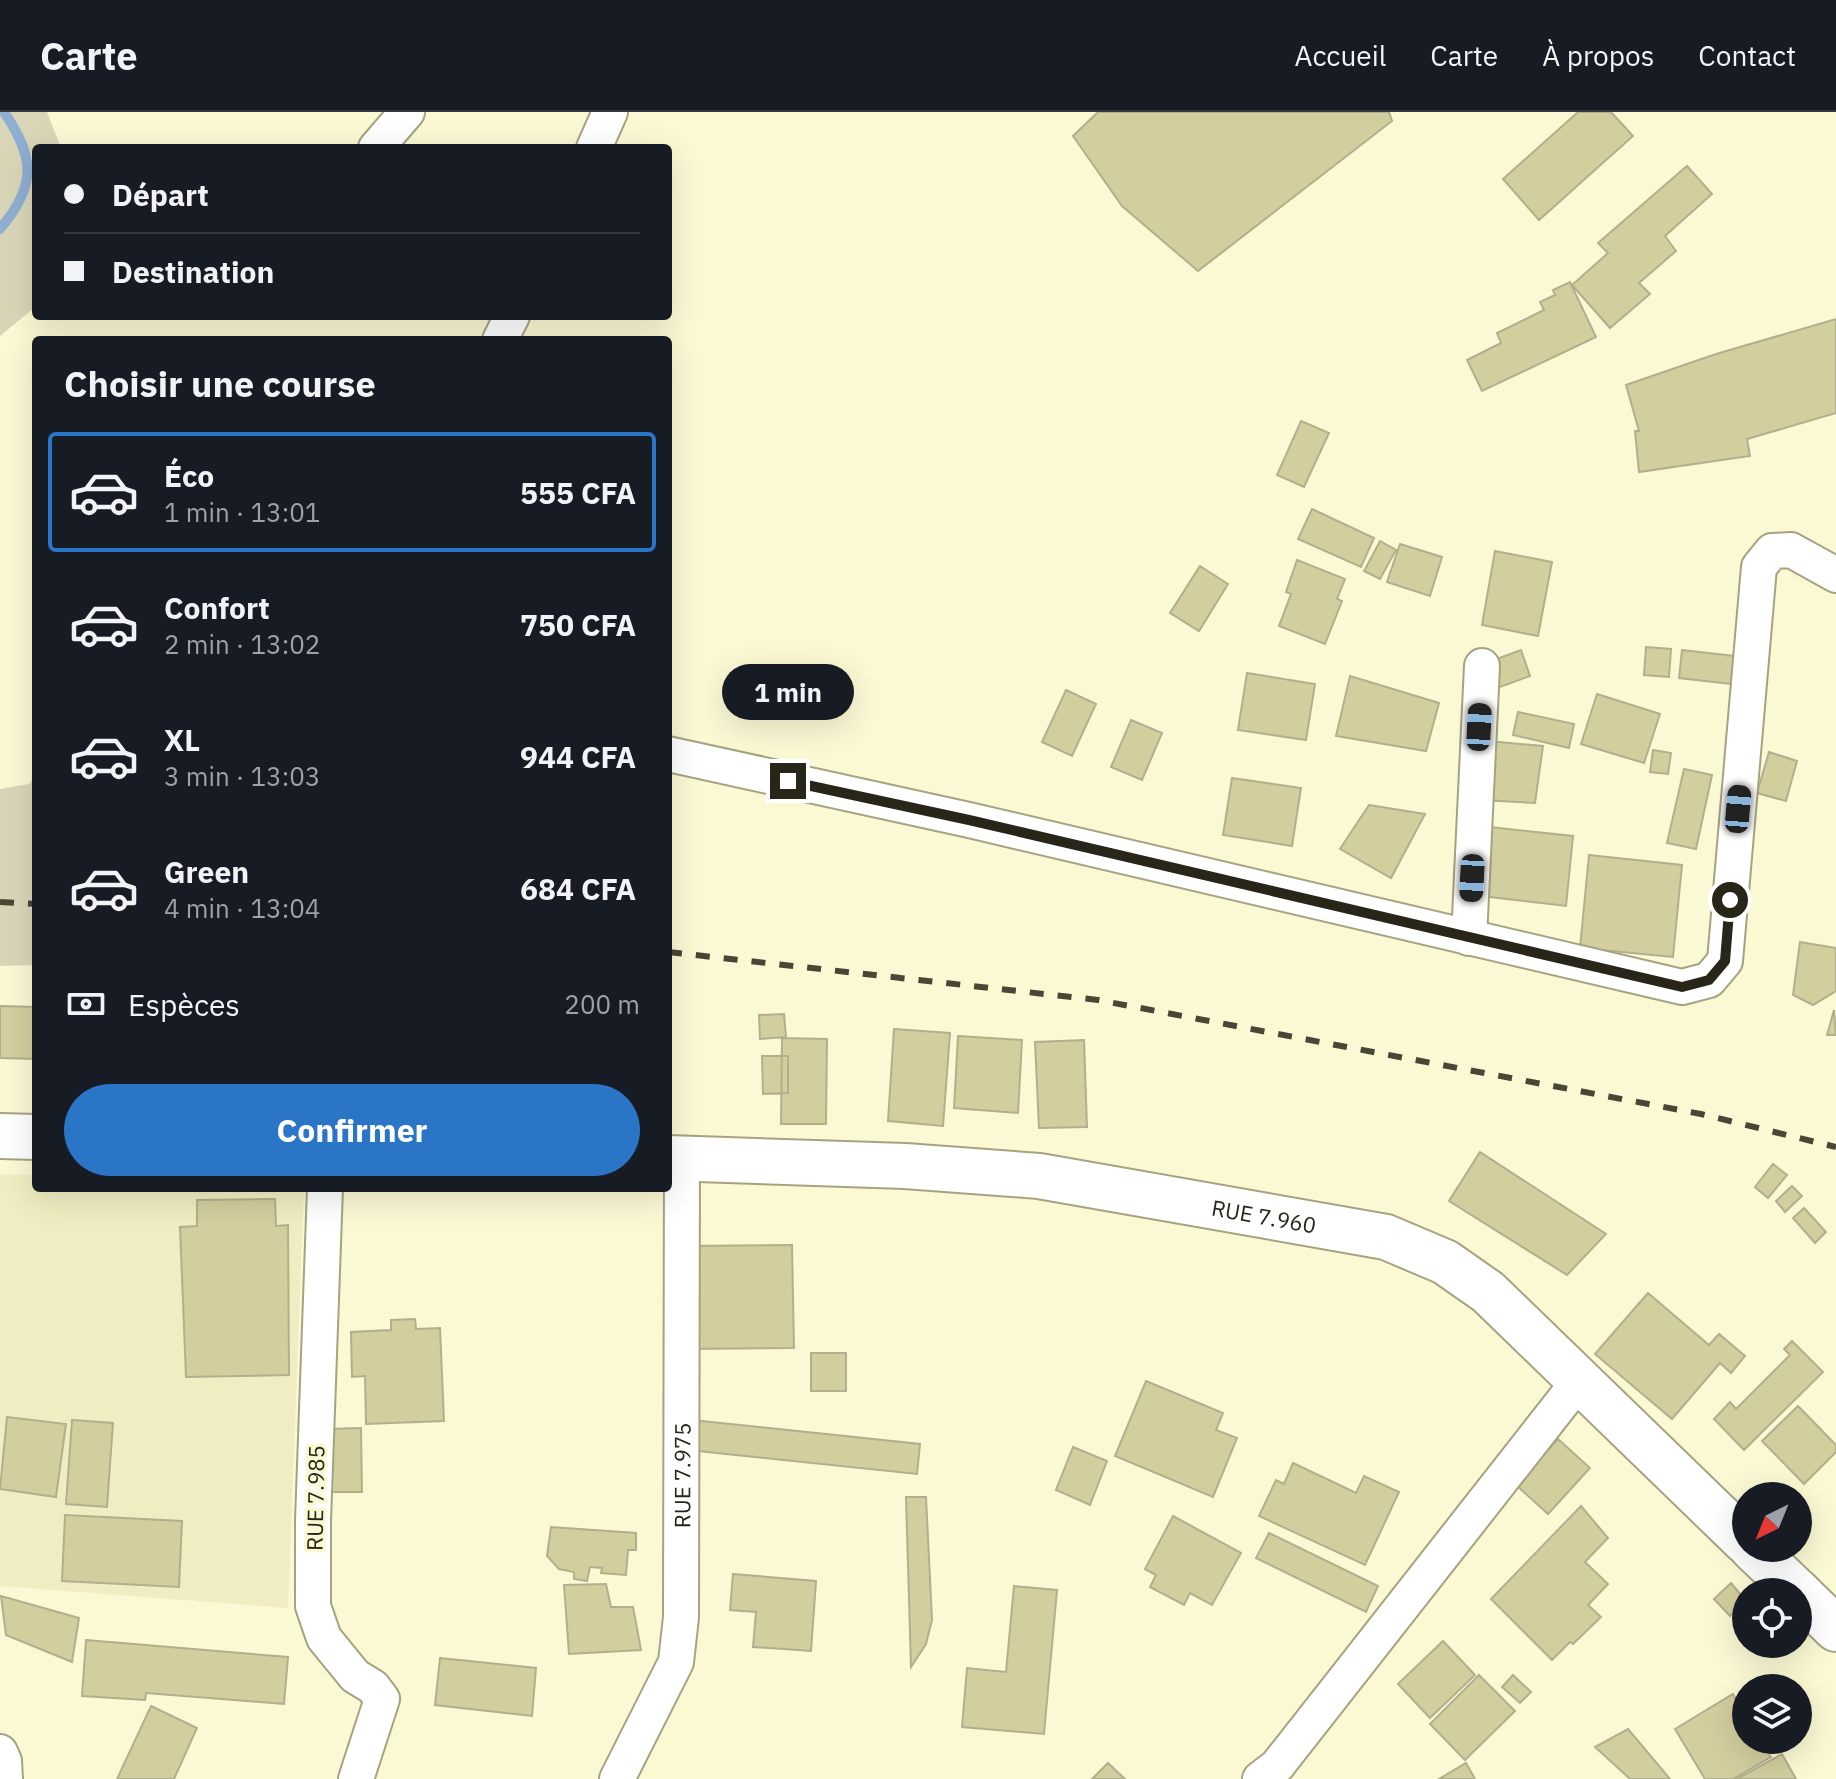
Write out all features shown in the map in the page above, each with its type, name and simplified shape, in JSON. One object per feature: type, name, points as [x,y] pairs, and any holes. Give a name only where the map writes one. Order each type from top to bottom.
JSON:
[{"type":"street","points":[[379,144],[407,112]]},
{"type":"street","points":[[596,144],[610,112]]},
{"type":"street","points":[[672,755],[969,820],[1682,987],[1709,980],[1725,961],[1759,567],[1772,551],[1791,550],[1836,575]]},
{"type":"street","points":[[1469,938],[1482,666]]},
{"type":"street","points":[[0,1136],[32,1137]]},
{"type":"street","name":"RUE 7.960","points":[[675,1158],[905,1166],[1039,1176],[1386,1237],[1445,1262],[1488,1292],[1732,1529]]},
{"type":"street","name":"RUE 7.975","points":[[617,1779],[676,1662],[679,1644],[675,1158]]},
{"type":"street","name":"RUE 7.985","points":[[325,1192],[313,1521],[313,1606],[324,1638],[355,1676],[373,1687],[382,1699],[356,1779]]},
{"type":"street","points":[[1260,1779],[1277,1766],[1579,1381]]},
{"type":"street","points":[[1767,1562],[1783,1578]]},
{"type":"street","points":[[1812,1606],[1836,1629]]},
{"type":"street","points":[[0,1752],[5,1779]]},
{"type":"shaded area","points":[[0,112],[47,112],[59,144],[32,144],[32,310],[0,336]]},
{"type":"shaded area","points":[[32,780],[32,965],[0,966],[0,789],[29,784]]},
{"type":"shaded area","points":[[0,1174],[32,1175],[32,1192],[304,1192],[288,1608],[0,1586]]},
{"type":"building","points":[[1098,112],[1389,112],[1392,121],[1198,271],[1122,206],[1073,136]]},
{"type":"building","points":[[1578,112],[1611,112],[1633,136],[1539,220],[1503,179]]},
{"type":"building","points":[[1687,166],[1712,194],[1665,236],[1676,251],[1639,283],[1650,294],[1610,328],[1572,285],[1608,253],[1598,243]]},
{"type":"building","points":[[1570,282],[1596,337],[1482,391],[1467,360],[1501,343],[1497,333],[1544,310],[1540,302],[1555,295],[1553,290]]},
{"type":"building","points":[[1836,319],[1836,413],[1747,439],[1750,456],[1639,472],[1635,431],[1639,431],[1626,385],[1716,354]]},
{"type":"building","points":[[1301,421],[1329,433],[1304,487],[1277,475]]},
{"type":"building","points":[[1312,509],[1374,538],[1361,567],[1298,539]]},
{"type":"building","points":[[1380,541],[1396,550],[1380,579],[1364,571]]},
{"type":"building","points":[[1400,544],[1442,557],[1430,596],[1387,582]]},
{"type":"building","points":[[1495,551],[1552,562],[1538,636],[1482,625]]},
{"type":"building","points":[[1297,560],[1345,579],[1337,599],[1342,601],[1325,644],[1279,626],[1291,594],[1286,592]]},
{"type":"building","points":[[1200,566],[1228,584],[1199,631],[1170,613]]},
{"type":"building","points":[[1646,647],[1671,649],[1669,677],[1644,675]]},
{"type":"building","points":[[1521,650],[1530,676],[1489,691],[1480,665]]},
{"type":"building","points":[[1682,650],[1734,656],[1731,684],[1679,678]]},
{"type":"building","points":[[1247,673],[1315,684],[1306,740],[1238,730]]},
{"type":"building","points":[[1350,676],[1439,703],[1426,751],[1336,736]]},
{"type":"building","points":[[1066,690],[1096,704],[1072,756],[1042,742]]},
{"type":"building","points":[[1597,694],[1660,714],[1644,763],[1581,744]]},
{"type":"building","points":[[1518,712],[1574,724],[1569,748],[1513,735]]},
{"type":"building","points":[[1131,720],[1162,733],[1142,780],[1111,767]]},
{"type":"building","points":[[1488,741],[1543,746],[1535,803],[1482,800]]},
{"type":"building","points":[[1653,750],[1671,753],[1668,774],[1650,772]]},
{"type":"building","points":[[1769,752],[1797,761],[1786,801],[1757,793]]},
{"type":"building","points":[[1684,769],[1712,775],[1696,849],[1667,843]]},
{"type":"building","points":[[1232,778],[1301,788],[1292,846],[1223,835]]},
{"type":"building","points":[[1369,805],[1425,814],[1391,878],[1340,849]]},
{"type":"building","points":[[1490,827],[1573,836],[1566,906],[1482,896]]},
{"type":"building","points":[[1589,855],[1682,865],[1673,957],[1580,948]]},
{"type":"building","points":[[1800,942],[1836,948],[1836,991],[1813,1005],[1793,995]]},
{"type":"building","points":[[0,1006],[32,1007],[32,1059],[0,1058]]},
{"type":"building","points":[[1834,1010],[1836,1035],[1827,1035]]},
{"type":"building","points":[[784,1014],[786,1037],[760,1039],[759,1015]]},
{"type":"building","points":[[894,1029],[950,1033],[943,1126],[888,1121]]},
{"type":"building","points":[[958,1036],[1022,1040],[1018,1113],[954,1108]]},
{"type":"building","points":[[782,1038],[827,1039],[826,1124],[781,1124]]},
{"type":"building","points":[[1084,1040],[1087,1127],[1039,1128],[1035,1042]]},
{"type":"building","points":[[762,1056],[788,1056],[788,1093],[763,1094]]},
{"type":"building","points":[[1480,1152],[1606,1234],[1567,1275],[1449,1201]]},
{"type":"building","points":[[1773,1164],[1787,1175],[1768,1198],[1755,1187]]},
{"type":"building","points":[[1792,1186],[1802,1196],[1785,1212],[1776,1201]]},
{"type":"building","points":[[275,1199],[276,1226],[288,1225],[289,1375],[186,1377],[180,1227],[197,1226],[197,1200]]},
{"type":"building","points":[[1804,1208],[1826,1232],[1815,1243],[1793,1218]]},
{"type":"building","points":[[792,1245],[794,1348],[686,1349],[685,1246]]},
{"type":"building","points":[[1648,1293],[1709,1345],[1719,1334],[1745,1356],[1731,1373],[1720,1363],[1672,1419],[1595,1354]]},
{"type":"building","points":[[415,1319],[416,1329],[440,1328],[444,1421],[366,1424],[365,1376],[352,1377],[351,1332],[391,1330],[391,1320]]},
{"type":"building","points":[[1792,1341],[1823,1372],[1744,1450],[1714,1419],[1730,1402],[1736,1409],[1790,1355],[1784,1349]]},
{"type":"building","points":[[811,1353],[846,1353],[846,1391],[811,1391]]},
{"type":"building","points":[[1146,1381],[1223,1413],[1216,1430],[1237,1438],[1213,1497],[1115,1456]]},
{"type":"building","points":[[1798,1406],[1836,1445],[1836,1452],[1806,1482],[1802,1482],[1762,1441]]},
{"type":"building","points":[[7,1417],[66,1424],[56,1497],[0,1489]]},
{"type":"building","points":[[72,1420],[113,1423],[107,1507],[66,1504]]},
{"type":"building","points":[[692,1420],[920,1444],[917,1474],[689,1450]]},
{"type":"building","points":[[361,1428],[362,1492],[326,1492],[325,1429]]},
{"type":"building","points":[[1558,1439],[1590,1468],[1548,1514],[1516,1485]]},
{"type":"building","points":[[1073,1447],[1107,1461],[1090,1505],[1056,1490]]},
{"type":"building","points":[[1293,1463],[1356,1493],[1364,1476],[1399,1492],[1365,1565],[1259,1516],[1276,1480],[1284,1484]]},
{"type":"building","points":[[906,1497],[926,1497],[932,1620],[926,1644],[911,1667]]},
{"type":"building","points":[[1581,1506],[1608,1538],[1585,1562],[1608,1584],[1588,1605],[1601,1617],[1552,1660],[1491,1599]]},
{"type":"building","points":[[65,1515],[182,1521],[179,1587],[62,1581]]},
{"type":"building","points":[[1173,1516],[1241,1553],[1212,1605],[1190,1593],[1184,1605],[1150,1587],[1156,1575],[1145,1569]]},
{"type":"building","points":[[551,1527],[636,1533],[636,1550],[628,1550],[626,1575],[601,1573],[602,1568],[590,1567],[587,1581],[574,1579],[574,1572],[559,1569],[547,1556]]},
{"type":"building","points":[[1269,1533],[1378,1586],[1366,1612],[1256,1558]]},
{"type":"building","points":[[733,1574],[816,1581],[811,1651],[753,1647],[756,1612],[730,1610]]},
{"type":"building","points":[[1731,1583],[1732,1614],[1730,1616],[1714,1599]]},
{"type":"building","points":[[606,1584],[611,1607],[633,1607],[641,1650],[569,1654],[564,1585]]},
{"type":"building","points":[[1014,1586],[1057,1590],[1044,1734],[962,1727],[967,1668],[1006,1672]]},
{"type":"building","points":[[1,1596],[79,1618],[72,1662],[6,1635]]},
{"type":"building","points":[[86,1640],[288,1657],[284,1704],[146,1693],[145,1700],[82,1696]]},
{"type":"building","points":[[1443,1641],[1475,1675],[1430,1718],[1398,1684]]},
{"type":"building","points":[[440,1658],[536,1668],[532,1716],[435,1705]]},
{"type":"building","points":[[1479,1675],[1515,1711],[1465,1760],[1430,1724]]},
{"type":"building","points":[[1513,1675],[1531,1692],[1520,1703],[1502,1687]]},
{"type":"building","points":[[1732,1695],[1732,1754],[1769,1754],[1771,1757],[1733,1779],[1705,1779],[1675,1729]]},
{"type":"building","points":[[151,1706],[197,1728],[174,1779],[117,1779]]},
{"type":"building","points":[[1628,1729],[1670,1779],[1630,1779],[1595,1747]]},
{"type":"building","points":[[1782,1754],[1796,1779],[1737,1779]]},
{"type":"building","points":[[1108,1763],[1125,1779],[1092,1779]]},
{"type":"building","points":[[1466,1763],[1475,1779],[1439,1779]]},
{"type":"waterway","points":[[0,229],[21,199],[28,171],[22,144],[4,112]]},
{"type":"railway","points":[[0,902],[32,904]]},
{"type":"railway","points":[[672,952],[1098,1000],[1701,1114],[1836,1147]]},
{"type":"route","points":[[788,781],[969,820],[1682,987],[1709,980],[1725,961],[1730,900]]}]
